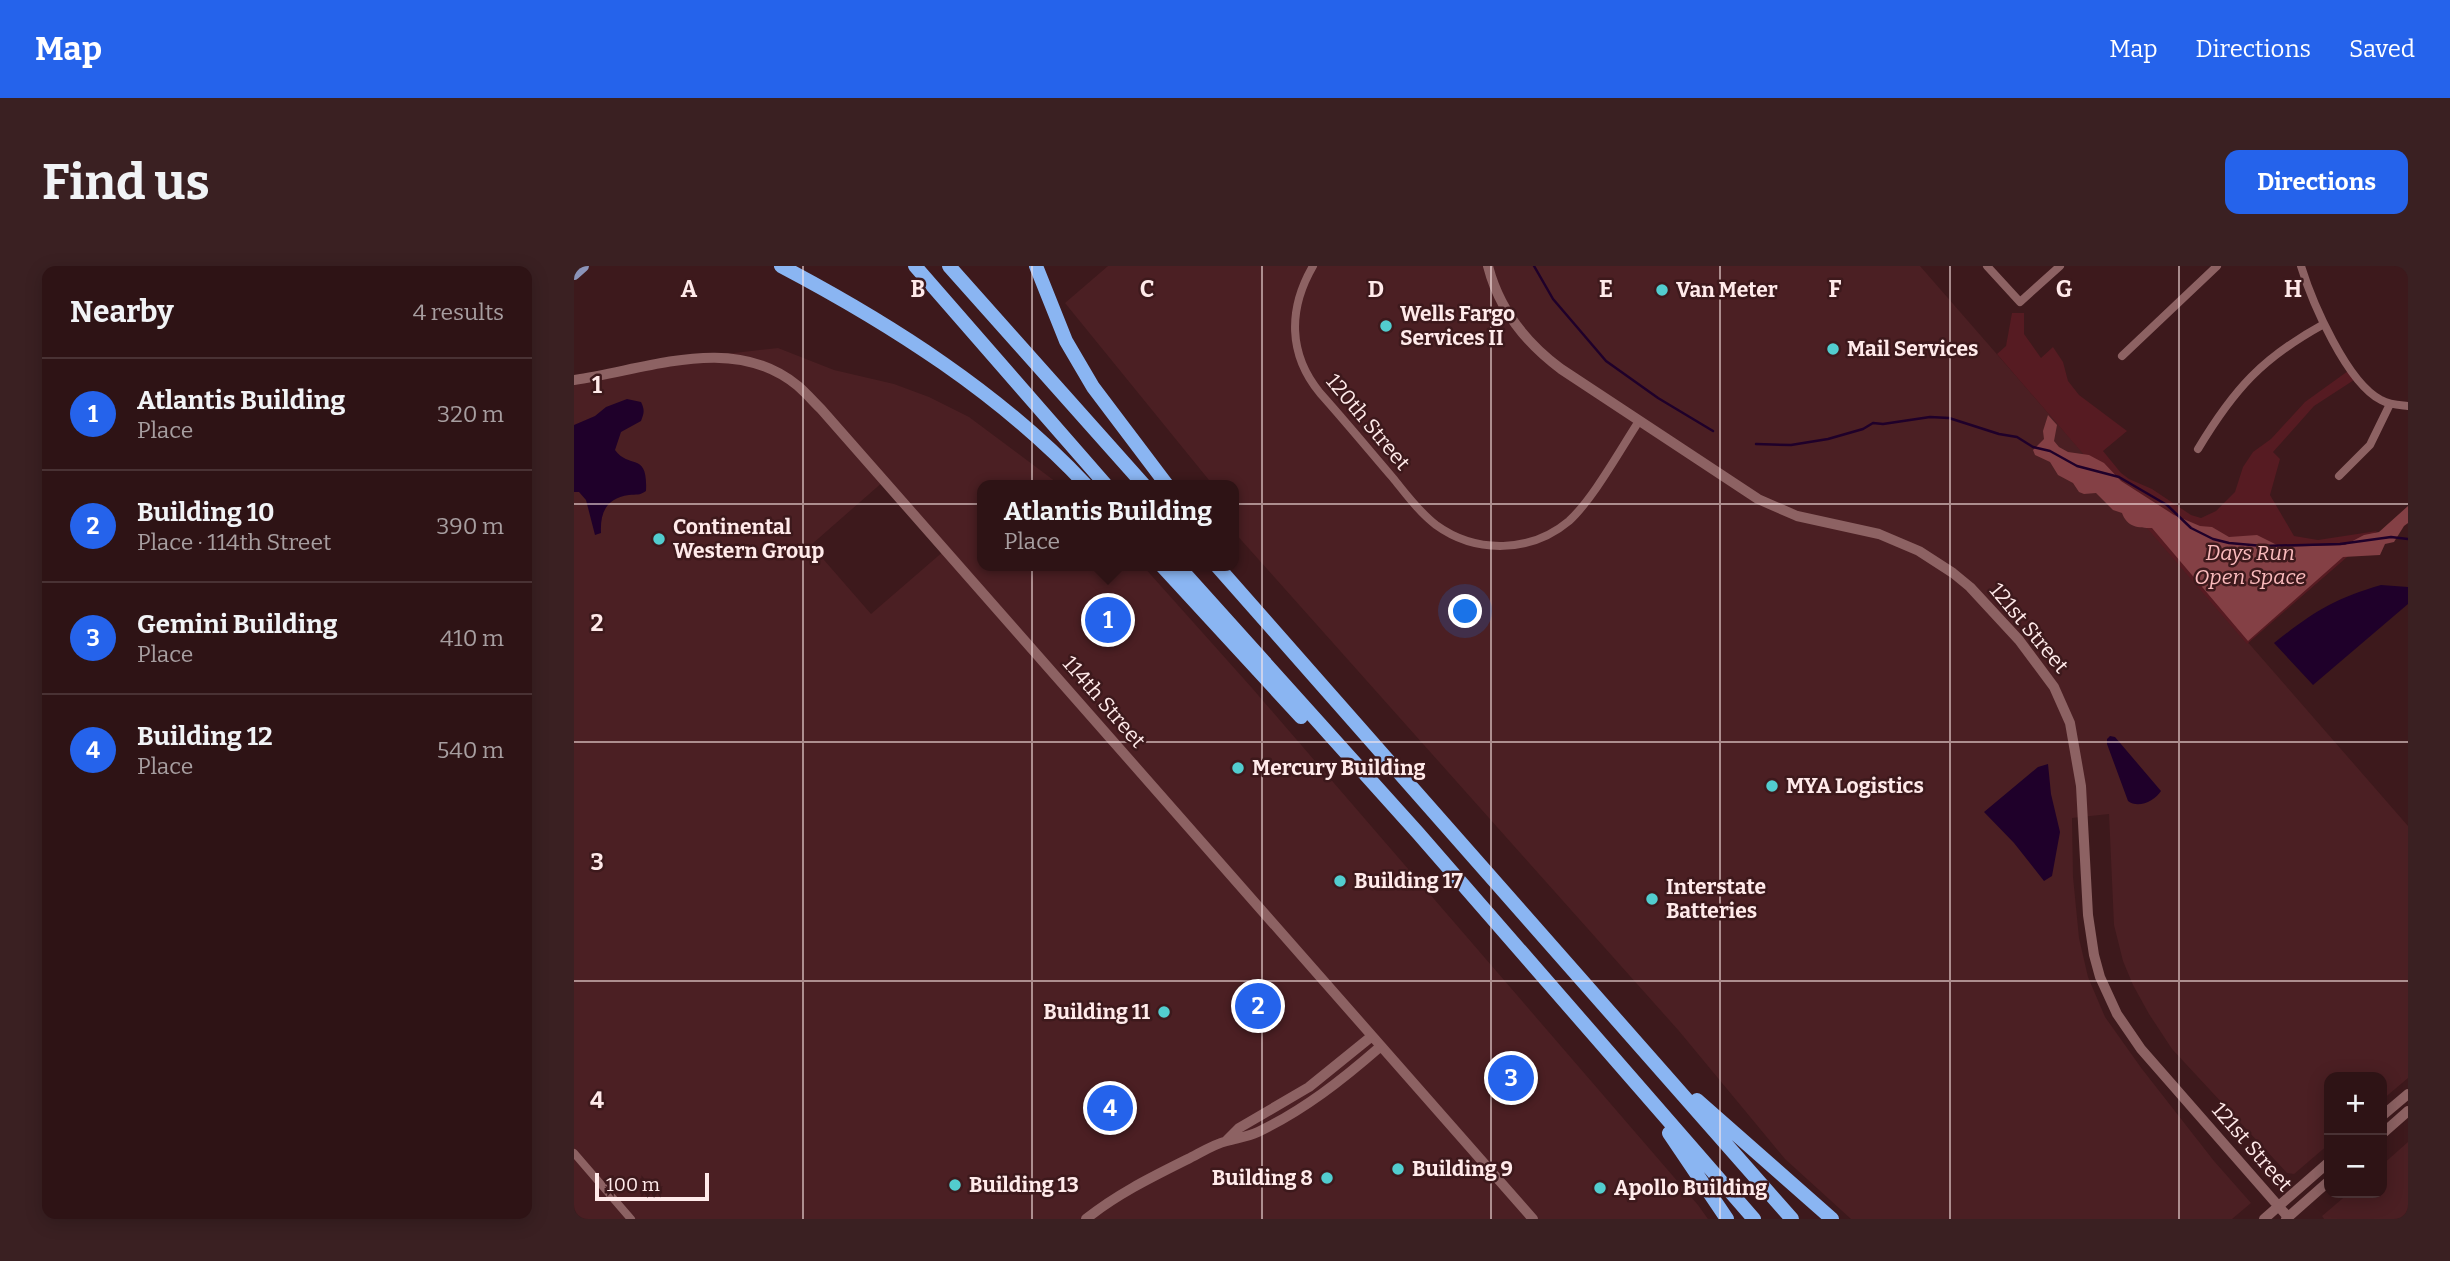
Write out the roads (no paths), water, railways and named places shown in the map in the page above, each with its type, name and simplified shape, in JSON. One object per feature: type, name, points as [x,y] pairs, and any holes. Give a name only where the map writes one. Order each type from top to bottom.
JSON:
[{"type":"highway","points":[[781,266],[880,321],[934,358],[997,405],[1080,480]]},
{"type":"highway","points":[[915,266],[1102,480]]},
{"type":"highway","points":[[949,266],[1140,480]]},
{"type":"highway","points":[[1036,266],[1066,341],[1093,387],[1163,480]]},
{"type":"highway","points":[[1167,571],[1328,747],[1418,833]]},
{"type":"highway","points":[[1182,571],[1418,833],[1754,1219]]},
{"type":"highway","points":[[1221,571],[1792,1219]]},
{"type":"highway","points":[[1232,571],[1242,594]]},
{"type":"highway","points":[[1651,1060],[1832,1219]]},
{"type":"highway","points":[[1633,1079],[1727,1219]]},
{"type":"main road","points":[[574,274],[583,266]]},
{"type":"street","name":"120th Street","points":[[1313,266],[1299,295],[1295,318],[1297,347],[1306,373],[1424,514],[1455,536],[1481,545],[1508,546],[1546,536],[1580,509],[1639,421]]},
{"type":"street","name":"121st Street","points":[[1488,266],[1511,319],[1535,348],[1561,369],[1740,488],[1777,508],[1817,521],[1879,534],[1927,556],[1970,587],[2032,656],[2053,687],[2070,723],[2081,786],[2090,935],[2108,996],[2141,1049],[2288,1218]]},
{"type":"street","points":[[1987,266],[2020,302],[2060,266]]},
{"type":"street","points":[[2122,356],[2217,266]]},
{"type":"street","points":[[2301,266],[2324,324],[2356,376],[2372,394],[2390,404],[2408,406]]},
{"type":"street","points":[[2198,449],[2231,399],[2263,364],[2324,324]]},
{"type":"street","name":"114th Street","points":[[574,380],[708,356],[760,364],[797,384],[1533,1219]]},
{"type":"street","points":[[2339,476],[2370,445],[2390,404]]},
{"type":"street","points":[[1226,1141],[1239,1128],[1309,1087],[1372,1036]]},
{"type":"street","points":[[1086,1219],[1123,1192],[1226,1141],[1256,1132],[1303,1107],[1337,1085],[1381,1046]]},
{"type":"street","points":[[2387,1112],[2408,1094]]},
{"type":"street","points":[[2387,1130],[2408,1111]]},
{"type":"street","points":[[574,1153],[631,1219]]},
{"type":"street","points":[[2264,1219],[2324,1166]]},
{"type":"street","points":[[2288,1218],[2324,1186]]},
{"type":"waterway","points":[[1534,266],[1553,299],[1606,361],[1658,398],[1713,431]]},
{"type":"waterway","points":[[1756,444],[1791,445],[1828,439],[1863,429],[1873,423],[1930,417],[1949,418],[2017,437],[2077,466],[2119,477],[2167,505],[2191,528],[2213,539],[2263,546],[2340,544],[2391,537],[2408,539]]},
{"type":"place","name":"Van Meter","points":[[1662,290]]},
{"type":"place","name":"Wells Fargo Services II","points":[[1386,326]]},
{"type":"place","name":"Mail Services","points":[[1833,349]]},
{"type":"place","name":"Continental Western Group","points":[[659,539]]},
{"type":"place","name":"Atlantis Building","points":[[1108,620]]},
{"type":"place","name":"Mercury Building","points":[[1238,768]]},
{"type":"place","name":"MYA Logistics","points":[[1772,786]]},
{"type":"place","name":"Building 17","points":[[1340,881]]},
{"type":"place","name":"Interstate Batteries","points":[[1652,899]]},
{"type":"place","name":"Building 10","points":[[1258,1006]]},
{"type":"place","name":"Building 11","points":[[1164,1012]]},
{"type":"place","name":"Gemini Building","points":[[1511,1078]]},
{"type":"place","name":"Building 12","points":[[1110,1108]]},
{"type":"place","name":"Building 9","points":[[1398,1169]]},
{"type":"place","name":"Building 8","points":[[1327,1178]]},
{"type":"place","name":"Building 13","points":[[955,1185]]},
{"type":"place","name":"Apollo Building","points":[[1600,1188]]},
{"type":"park label","name":"Days Run Open Space","points":[[2250,565]]}]
